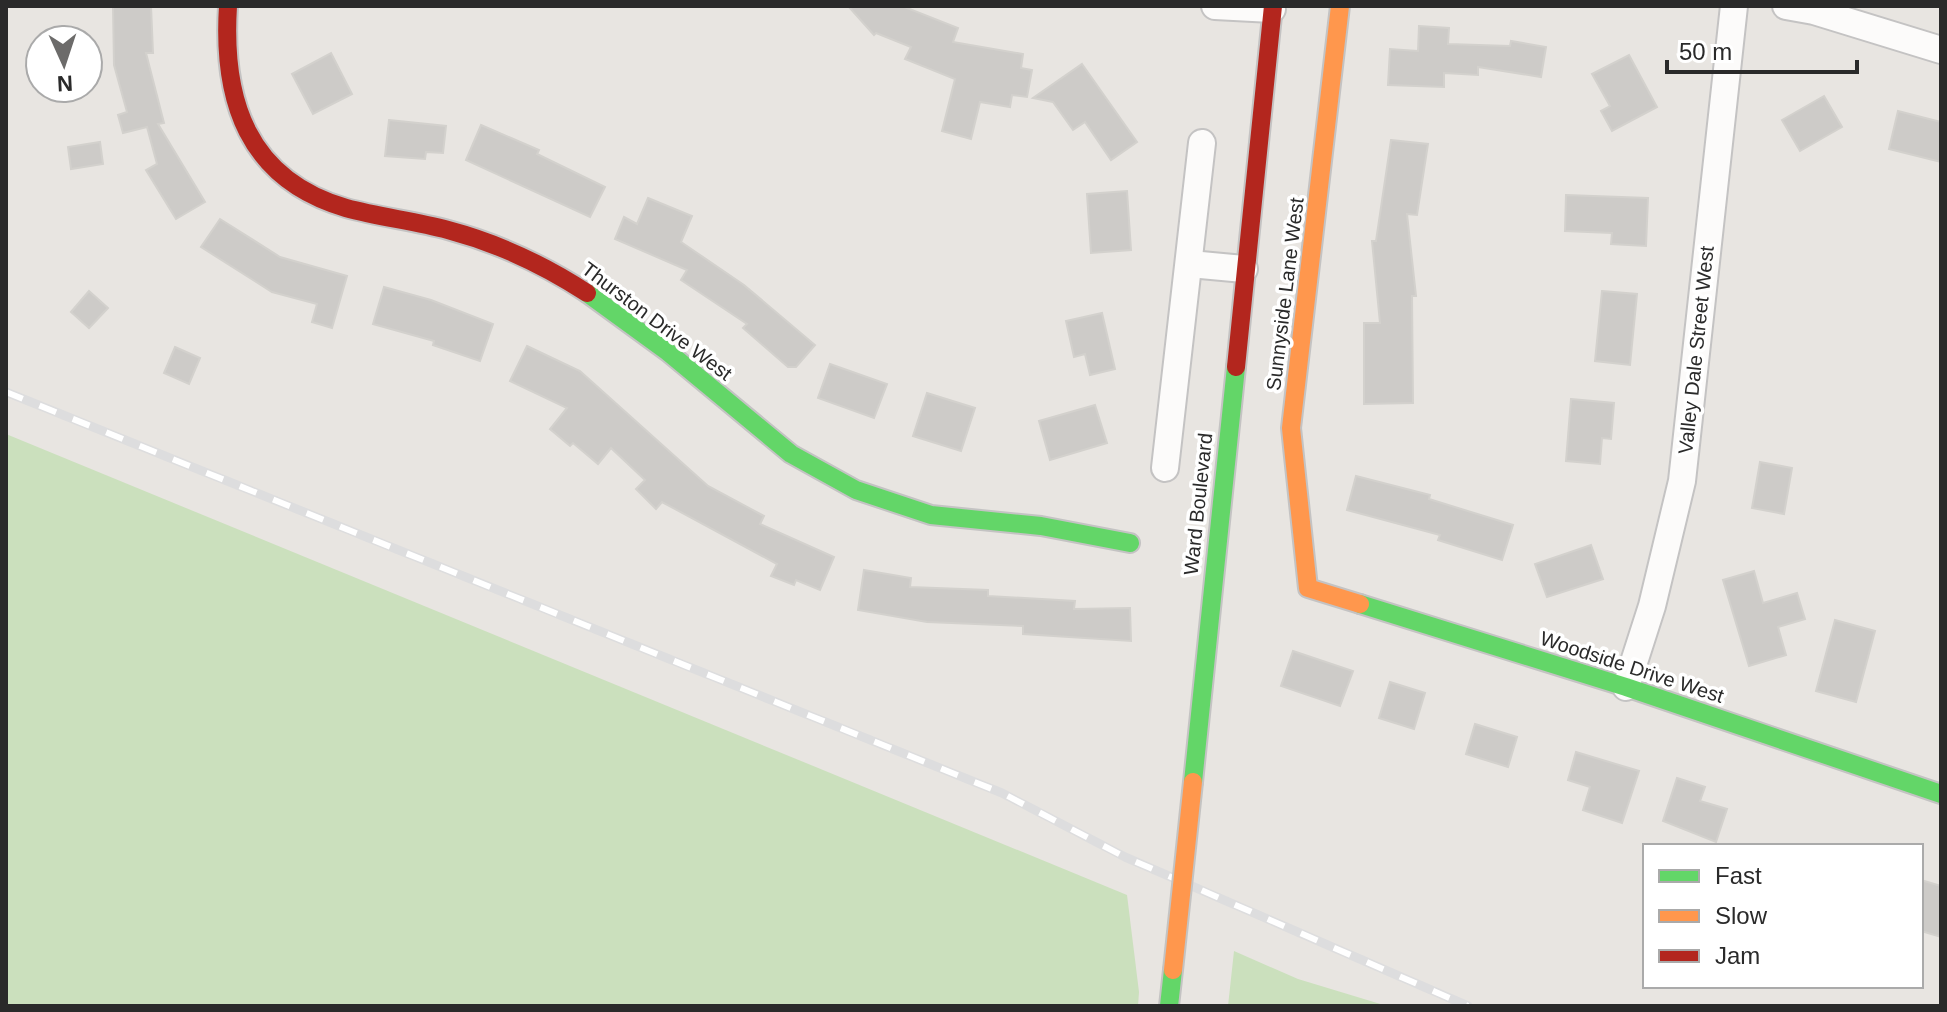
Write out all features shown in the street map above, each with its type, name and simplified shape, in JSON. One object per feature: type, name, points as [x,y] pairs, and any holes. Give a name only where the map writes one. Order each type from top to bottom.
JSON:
[{"type":"street","name":"Thurston Drive West","points":[[228,6],[224,51],[228,83],[237,114],[255,146],[277,171],[302,191],[352,211],[474,238],[575,284],[711,386],[763,433],[804,463],[845,485],[892,504],[946,518],[1029,524],[1130,543]]},
{"type":"street","points":[[1215,6],[1273,8]]},
{"type":"street","name":"Sunnyside Lane West","points":[[1308,588],[1291,428],[1340,6]]},
{"type":"street","name":"Valley Dale Street West","points":[[1626,687],[1652,606],[1682,481],[1734,6]]},
{"type":"street","points":[[1786,6],[1814,11],[1941,50]]},
{"type":"street","name":"Ward Boulevard","points":[[1169,1006],[1273,8]]},
{"type":"street","points":[[1165,468],[1202,143]]},
{"type":"street","points":[[1190,264],[1244,269]]},
{"type":"street","name":"Woodside Drive West","points":[[1308,588],[1626,687],[1941,794]]},
{"type":"green space","points":[[6,434],[1127,895],[1138,1006],[6,1006]]},
{"type":"green space","points":[[1234,951],[1298,979],[1387,1006],[1228,1006]]},
{"type":"building","points":[[113,6],[151,6],[153,53],[146,53],[164,123],[158,124],[205,202],[176,219],[146,170],[157,164],[147,127],[123,133],[118,115],[127,112],[114,65]]},
{"type":"building","points":[[848,6],[902,6],[958,28],[953,42],[1023,54],[1021,68],[1032,70],[1027,97],[1012,95],[1010,107],[980,102],[971,139],[942,131],[955,79],[905,59],[911,47],[876,33],[874,35]]},
{"type":"building","points":[[1419,26],[1449,28],[1448,44],[1510,46],[1511,41],[1546,47],[1541,77],[1478,67],[1478,75],[1444,73],[1444,87],[1388,85],[1390,49],[1418,51]]},
{"type":"building","points":[[331,53],[352,94],[313,114],[292,74]]},
{"type":"building","points":[[1629,55],[1657,107],[1612,131],[1601,111],[1610,106],[1592,74]]},
{"type":"building","points":[[1082,64],[1137,142],[1111,160],[1085,122],[1073,130],[1053,102],[1033,98]]},
{"type":"building","points":[[1824,96],[1842,127],[1800,151],[1782,120]]},
{"type":"building","points":[[1898,111],[1941,122],[1941,162],[1889,149]]},
{"type":"building","points":[[389,120],[446,126],[443,153],[426,152],[425,159],[385,156]]},
{"type":"building","points":[[481,125],[539,150],[537,154],[605,187],[590,217],[466,160]]},
{"type":"building","points":[[1391,140],[1428,144],[1417,215],[1407,214],[1416,296],[1412,296],[1413,403],[1364,404],[1364,323],[1380,323],[1372,241],[1376,241]]},
{"type":"building","points":[[100,142],[103,164],[71,169],[68,147]]},
{"type":"building","points":[[1127,191],[1131,250],[1091,253],[1087,194]]},
{"type":"building","points":[[1566,195],[1648,198],[1646,246],[1611,244],[1612,233],[1565,231]]},
{"type":"building","points":[[648,198],[692,216],[681,242],[744,285],[815,345],[796,367],[788,367],[743,328],[747,324],[681,280],[687,270],[615,239],[624,217],[637,224]]},
{"type":"building","points":[[220,219],[280,257],[347,276],[332,328],[312,322],[317,304],[272,292],[201,247]]},
{"type":"building","points":[[384,287],[431,300],[493,324],[480,361],[433,345],[434,341],[373,324]]},
{"type":"building","points":[[89,291],[108,308],[89,328],[71,312]]},
{"type":"building","points":[[1602,291],[1637,294],[1630,365],[1595,361]]},
{"type":"building","points":[[1102,313],[1115,369],[1090,375],[1085,354],[1074,357],[1066,321]]},
{"type":"building","points":[[527,346],[580,371],[708,486],[764,516],[760,524],[834,557],[820,590],[796,580],[794,585],[771,576],[777,564],[662,502],[656,509],[636,489],[645,480],[611,448],[598,464],[573,443],[570,446],[550,429],[567,408],[510,381]]},
{"type":"building","points":[[175,347],[200,358],[189,384],[164,373]]},
{"type":"building","points":[[830,364],[887,384],[874,418],[818,398]]},
{"type":"building","points":[[927,393],[975,408],[961,451],[913,436]]},
{"type":"building","points":[[1571,399],[1614,403],[1611,439],[1602,438],[1600,464],[1566,461]]},
{"type":"building","points":[[1095,405],[1107,443],[1050,460],[1039,421]]},
{"type":"building","points":[[1760,462],[1792,468],[1784,514],[1752,508]]},
{"type":"building","points":[[1356,476],[1430,495],[1429,499],[1513,525],[1502,560],[1438,540],[1440,535],[1347,510]]},
{"type":"building","points":[[1591,545],[1603,579],[1547,597],[1535,564]]},
{"type":"building","points":[[864,570],[911,578],[910,587],[988,590],[988,596],[1075,601],[1074,609],[1130,608],[1131,641],[1023,634],[1023,626],[927,622],[858,610]]},
{"type":"building","points":[[1754,571],[1763,603],[1797,593],[1805,619],[1778,627],[1786,655],[1749,666],[1723,580]]},
{"type":"building","points":[[1835,620],[1875,631],[1856,702],[1816,691]]},
{"type":"building","points":[[1293,651],[1353,671],[1340,706],[1281,686]]},
{"type":"building","points":[[1390,682],[1425,693],[1414,729],[1379,718]]},
{"type":"building","points":[[1475,724],[1517,737],[1508,767],[1466,754]]},
{"type":"building","points":[[1576,752],[1639,771],[1622,823],[1583,810],[1590,787],[1568,780]]},
{"type":"building","points":[[1677,778],[1705,787],[1700,801],[1727,809],[1716,842],[1663,821]]},
{"type":"building","points":[[1923,881],[1941,886],[1941,937],[1923,932]]},
{"type":"railway","points":[[6,392],[1002,793],[1125,857],[1468,1006]]},
{"type":"traffic: fast","points":[[587,293],[668,352],[791,454],[856,490],[931,515],[1041,526],[1130,543]]},
{"type":"traffic: fast","points":[[1193,782],[1236,367]]},
{"type":"traffic: fast","points":[[1360,604],[1626,687],[1941,794]]},
{"type":"traffic: fast","points":[[1169,1006],[1173,970]]},
{"type":"traffic: slow","points":[[1340,6],[1291,428],[1308,588],[1360,604]]},
{"type":"traffic: slow","points":[[1173,970],[1193,782]]},
{"type":"traffic: jam","points":[[228,6],[230,73],[237,104],[248,131],[264,156],[285,177],[312,195],[346,208],[484,241],[537,264],[587,293]]},
{"type":"traffic: jam","points":[[1236,367],[1273,6]]}]
